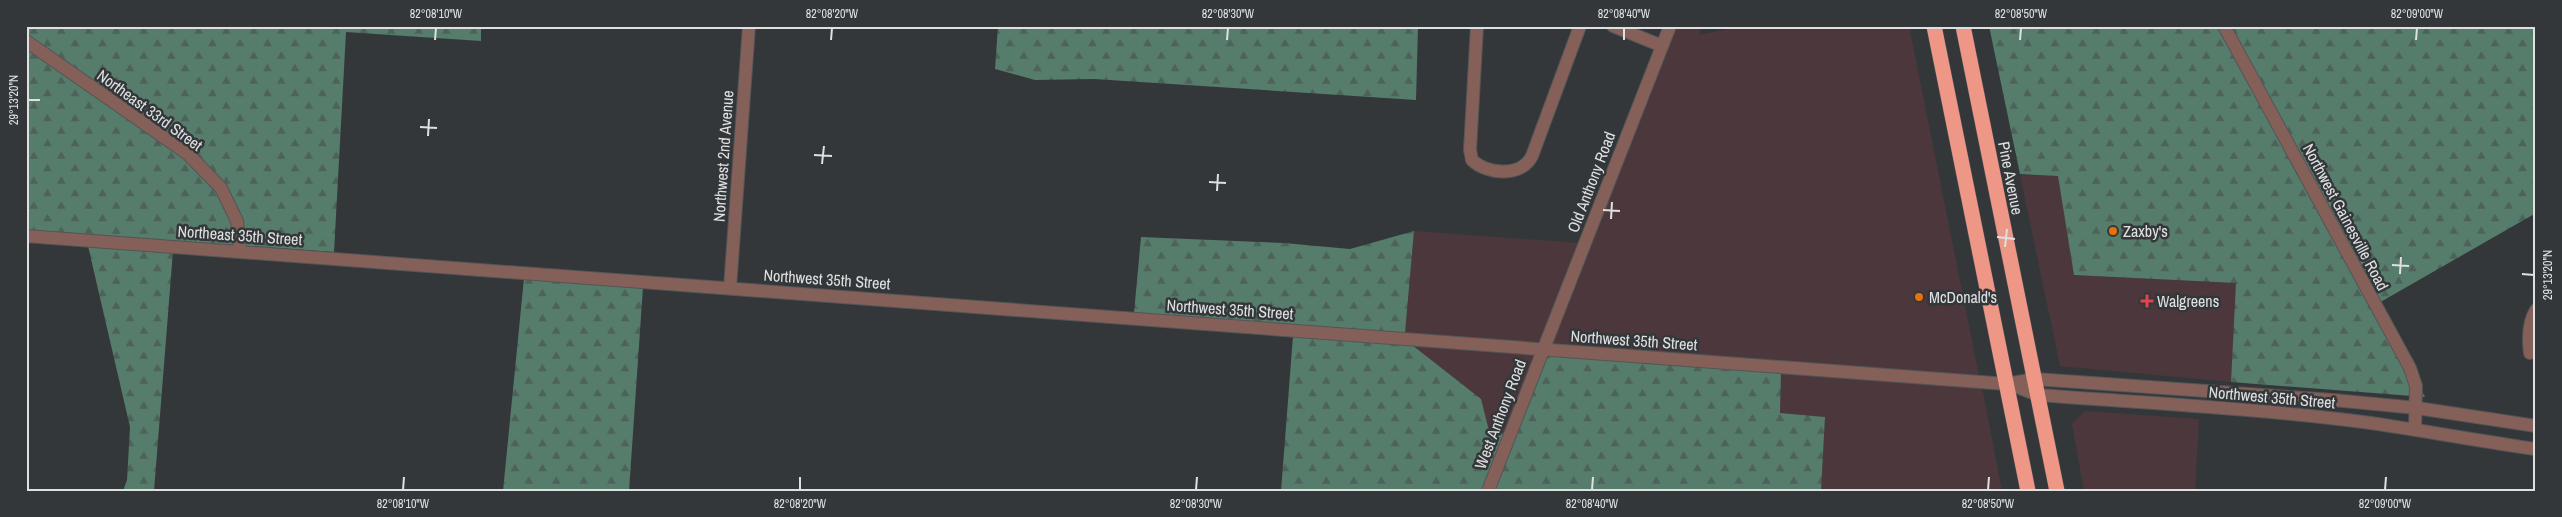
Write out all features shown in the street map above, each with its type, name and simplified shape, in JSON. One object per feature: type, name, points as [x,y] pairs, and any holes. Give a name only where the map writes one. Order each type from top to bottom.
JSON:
[{"type":"highway","points":[[1934,26],[2028,491]]},
{"type":"highway","points":[[1956,26],[1970,59]]},
{"type":"highway","name":"Pine Avenue","points":[[1964,26],[2034,380],[2058,491]]},
{"type":"street","name":"Northwest 2nd Avenue","points":[[730,288],[749,26]]},
{"type":"street","points":[[1477,26],[1470,150],[1472,160],[1485,169],[1512,171],[1528,164],[1532,156],[1580,26]]},
{"type":"street","points":[[1613,26],[1662,46]]},
{"type":"street","name":"Old Anthony Road","points":[[1543,349],[1670,26]]},
{"type":"street","name":"Northwest Gainesville Road","points":[[2224,26],[2410,368],[2416,386],[2415,430]]},
{"type":"street","name":"Northeast 33rd Street","points":[[26,42],[188,154],[220,188],[237,221],[240,251]]},
{"type":"street","name":"Northeast 35th Street","points":[[26,236],[452,267]]},
{"type":"street","name":"Northwest 35th Street","points":[[452,267],[2006,384],[2034,380],[2147,386],[2417,408],[2536,426]]},
{"type":"street","points":[[2530,353],[2528,339],[2531,317],[2536,310]]},
{"type":"street","name":"West Anthony Road","points":[[1488,491],[1543,349]]},
{"type":"street","name":"Northwest 35th Street","points":[[2006,384],[2038,395],[2299,415],[2415,430],[2464,440],[2536,448]]},
{"type":"shaded area","points":[[1675,26],[1702,26],[1699,35],[1743,26],[1909,26],[1979,376],[1550,344]]},
{"type":"shaded area","points":[[2020,175],[2058,176],[2075,275],[2237,283],[2231,382],[2060,366]]},
{"type":"shaded area","points":[[1414,231],[1579,243],[1540,343],[1405,333]]},
{"type":"shaded area","points":[[1412,345],[1536,354],[1505,434],[1489,431]]},
{"type":"shaded area","points":[[1781,373],[1982,387],[2002,491],[1821,491],[1825,417],[1780,413]]},
{"type":"shaded area","points":[[2085,411],[2199,419],[2195,491],[2084,491],[2072,424]]},
{"type":"green space","points":[[26,26],[481,26],[481,41],[346,32],[334,252],[26,230]]},
{"type":"green space","points":[[998,26],[1418,26],[1416,100],[1094,79],[1035,80],[995,69]]},
{"type":"green space","points":[[1989,26],[2536,26],[2536,213],[2377,304],[2425,397],[2231,382],[2236,283],[2074,275],[2058,176],[2020,174]]},
{"type":"green space","points":[[1414,231],[1405,333],[1134,313],[1141,237],[1284,243],[1350,249]]},
{"type":"green space","points":[[88,246],[173,251],[154,491],[123,491],[127,480],[130,427]]},
{"type":"green space","points":[[524,278],[643,287],[629,491],[503,491]]},
{"type":"green space","points":[[1293,336],[1412,345],[1481,399],[1489,431],[1505,434],[1483,491],[1281,491]]},
{"type":"green space","points":[[1546,355],[1781,373],[1780,413],[1825,417],[1821,491],[1494,491]]},
{"type":"place","name":"Zaxby's","points":[[2113,231]]},
{"type":"place","name":"McDonald's","points":[[1919,297]]},
{"type":"place","name":"Walgreens","points":[[2147,301]]}]
